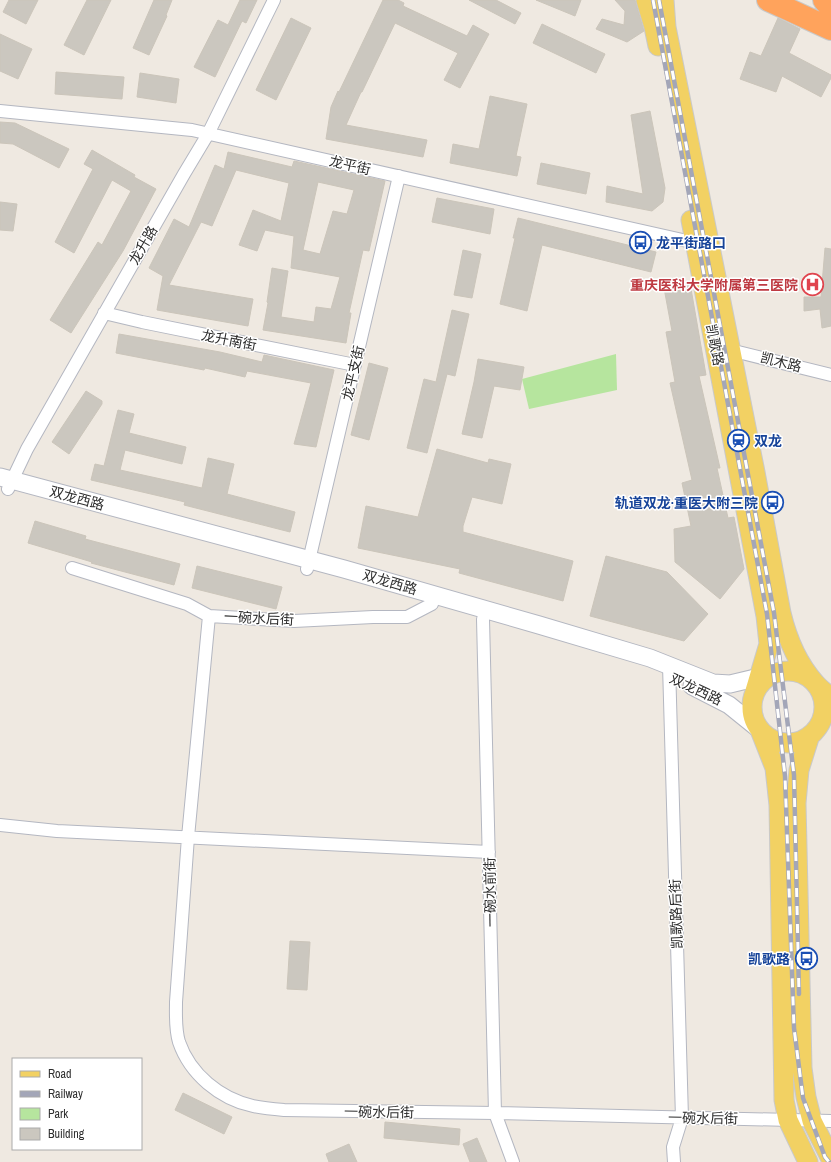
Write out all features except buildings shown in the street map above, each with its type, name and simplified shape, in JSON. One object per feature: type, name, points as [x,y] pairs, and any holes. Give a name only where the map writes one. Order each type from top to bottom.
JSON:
[{"type":"highway","points":[[768,0],[831,29]]},
{"type":"highway","points":[[790,0],[831,19]]},
{"type":"highway","points":[[824,0],[831,8]]},
{"type":"main road","name":"凯歌路","points":[[646,0],[654,27],[766,616],[769,644],[764,680]]},
{"type":"main road","name":"凯歌路","points":[[664,0],[666,27],[781,613],[794,653],[815,683]]},
{"type":"main road","name":"双龙西路","points":[[5,483],[539,625],[650,658],[729,705],[760,730]]},
{"type":"main road","name":"双龙西路","points":[[308,564],[432,604],[647,667],[668,670],[714,683],[730,684],[764,680]]},
{"type":"main road","points":[[815,683],[821,693],[824,704],[823,716],[818,727],[810,735],[801,741],[784,743],[768,738],[760,730],[754,721],[752,701],[764,680],[786,671],[797,672],[806,676],[815,683],[831,698]]},
{"type":"main road","points":[[760,730],[775,768],[779,805],[784,1100],[788,1120],[808,1162]]},
{"type":"main road","points":[[810,735],[831,734]]},
{"type":"main road","points":[[810,735],[799,770],[796,804],[802,1068],[806,1097],[812,1121],[831,1159]]},
{"type":"street","name":"龙升路","points":[[5,483],[27,449],[208,134],[274,0]]},
{"type":"street","name":"龙平街","points":[[0,111],[192,130],[399,176],[608,225],[696,243]]},
{"type":"street","name":"龙平支街","points":[[308,564],[399,176]]},
{"type":"street","name":"龙升南街","points":[[104,313],[150,324],[355,365]]},
{"type":"street","name":"凯木路","points":[[730,350],[831,375]]},
{"type":"street","points":[[72,568],[188,604],[209,616]]},
{"type":"street","name":"一碗水后街","points":[[432,604],[407,617],[373,617],[294,621],[209,616],[188,837],[176,1002],[176,1023],[179,1042],[186,1058],[200,1078],[226,1096],[252,1106],[284,1110],[495,1113],[831,1122]]},
{"type":"street","name":"一碗水前街","points":[[483,619],[495,1113],[513,1162]]},
{"type":"street","name":"凯歌路后街","points":[[668,670],[682,1118],[673,1147],[674,1162]]},
{"type":"street","points":[[0,825],[57,831],[489,852]]},
{"type":"green space","points":[[616,354],[617,390],[529,409],[522,379]]},
{"type":"railway","points":[[653,0],[767,614],[785,776],[794,1028],[803,1098],[825,1157],[829,1162]]},
{"type":"railway","points":[[659,0],[774,613],[794,775],[799,994]]},
{"type":"place","name":"龙平街路口","points":[[641,243]]},
{"type":"place","name":"重庆医科大学附属第三医院","points":[[813,285]]},
{"type":"place","name":"双龙","points":[[738,441]]},
{"type":"place","name":"轨道双龙·重医大附三院","points":[[773,503]]},
{"type":"place","name":"凯歌路","points":[[806,959]]}]
